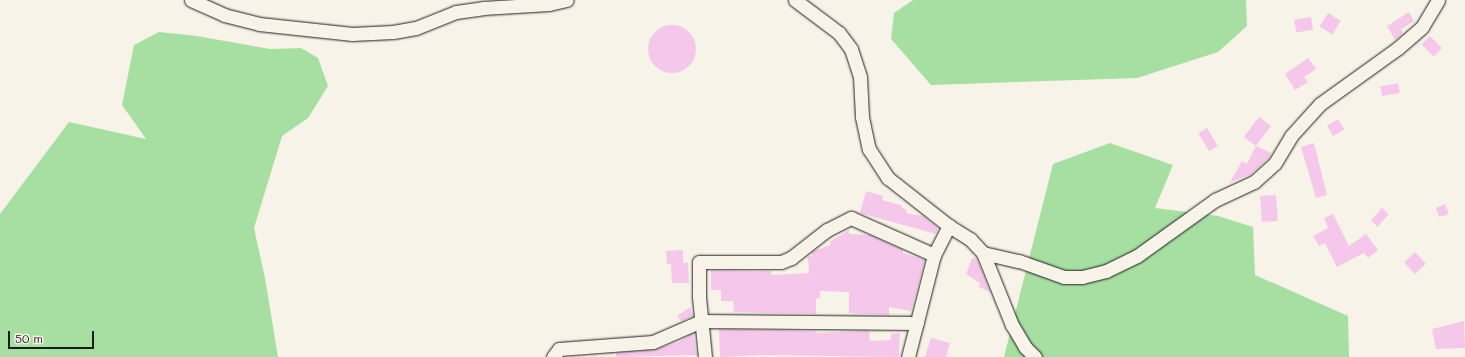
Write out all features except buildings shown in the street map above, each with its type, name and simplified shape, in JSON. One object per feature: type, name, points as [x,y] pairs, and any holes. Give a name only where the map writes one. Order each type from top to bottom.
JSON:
[{"type":"street","points":[[191,0],[224,15],[259,24],[352,34],[393,32],[416,28],[456,12],[483,8],[549,4],[567,0]]},
{"type":"street","points":[[794,0],[839,33],[851,49],[860,77],[862,117],[869,149],[888,178],[949,226],[970,239],[983,253],[1012,325],[1025,347],[1035,357]]},
{"type":"street","points":[[983,253],[1019,261],[1064,277],[1082,277],[1106,271],[1137,256],[1214,200],[1254,182],[1275,163],[1291,136],[1320,104],[1404,43],[1422,27],[1438,0]]},
{"type":"street","points":[[705,357],[701,321],[700,262],[782,262],[791,258],[827,230],[851,218],[934,255]]},
{"type":"street","points":[[908,357],[934,255],[949,226]]},
{"type":"street","points":[[553,357],[559,349],[653,342],[701,321],[917,323]]},
{"type":"green space","points":[[913,0],[1246,0],[1247,26],[1218,52],[1137,78],[931,85],[891,39],[894,13]]},
{"type":"green space","points":[[159,32],[197,36],[270,49],[301,48],[318,58],[328,86],[308,118],[282,136],[254,228],[265,278],[278,357],[0,357],[0,214],[69,122],[146,139],[122,105],[134,45]]},
{"type":"green space","points":[[1110,143],[1173,165],[1155,208],[1218,216],[1253,227],[1255,275],[1348,316],[1349,357],[1004,357],[1053,164]]}]
